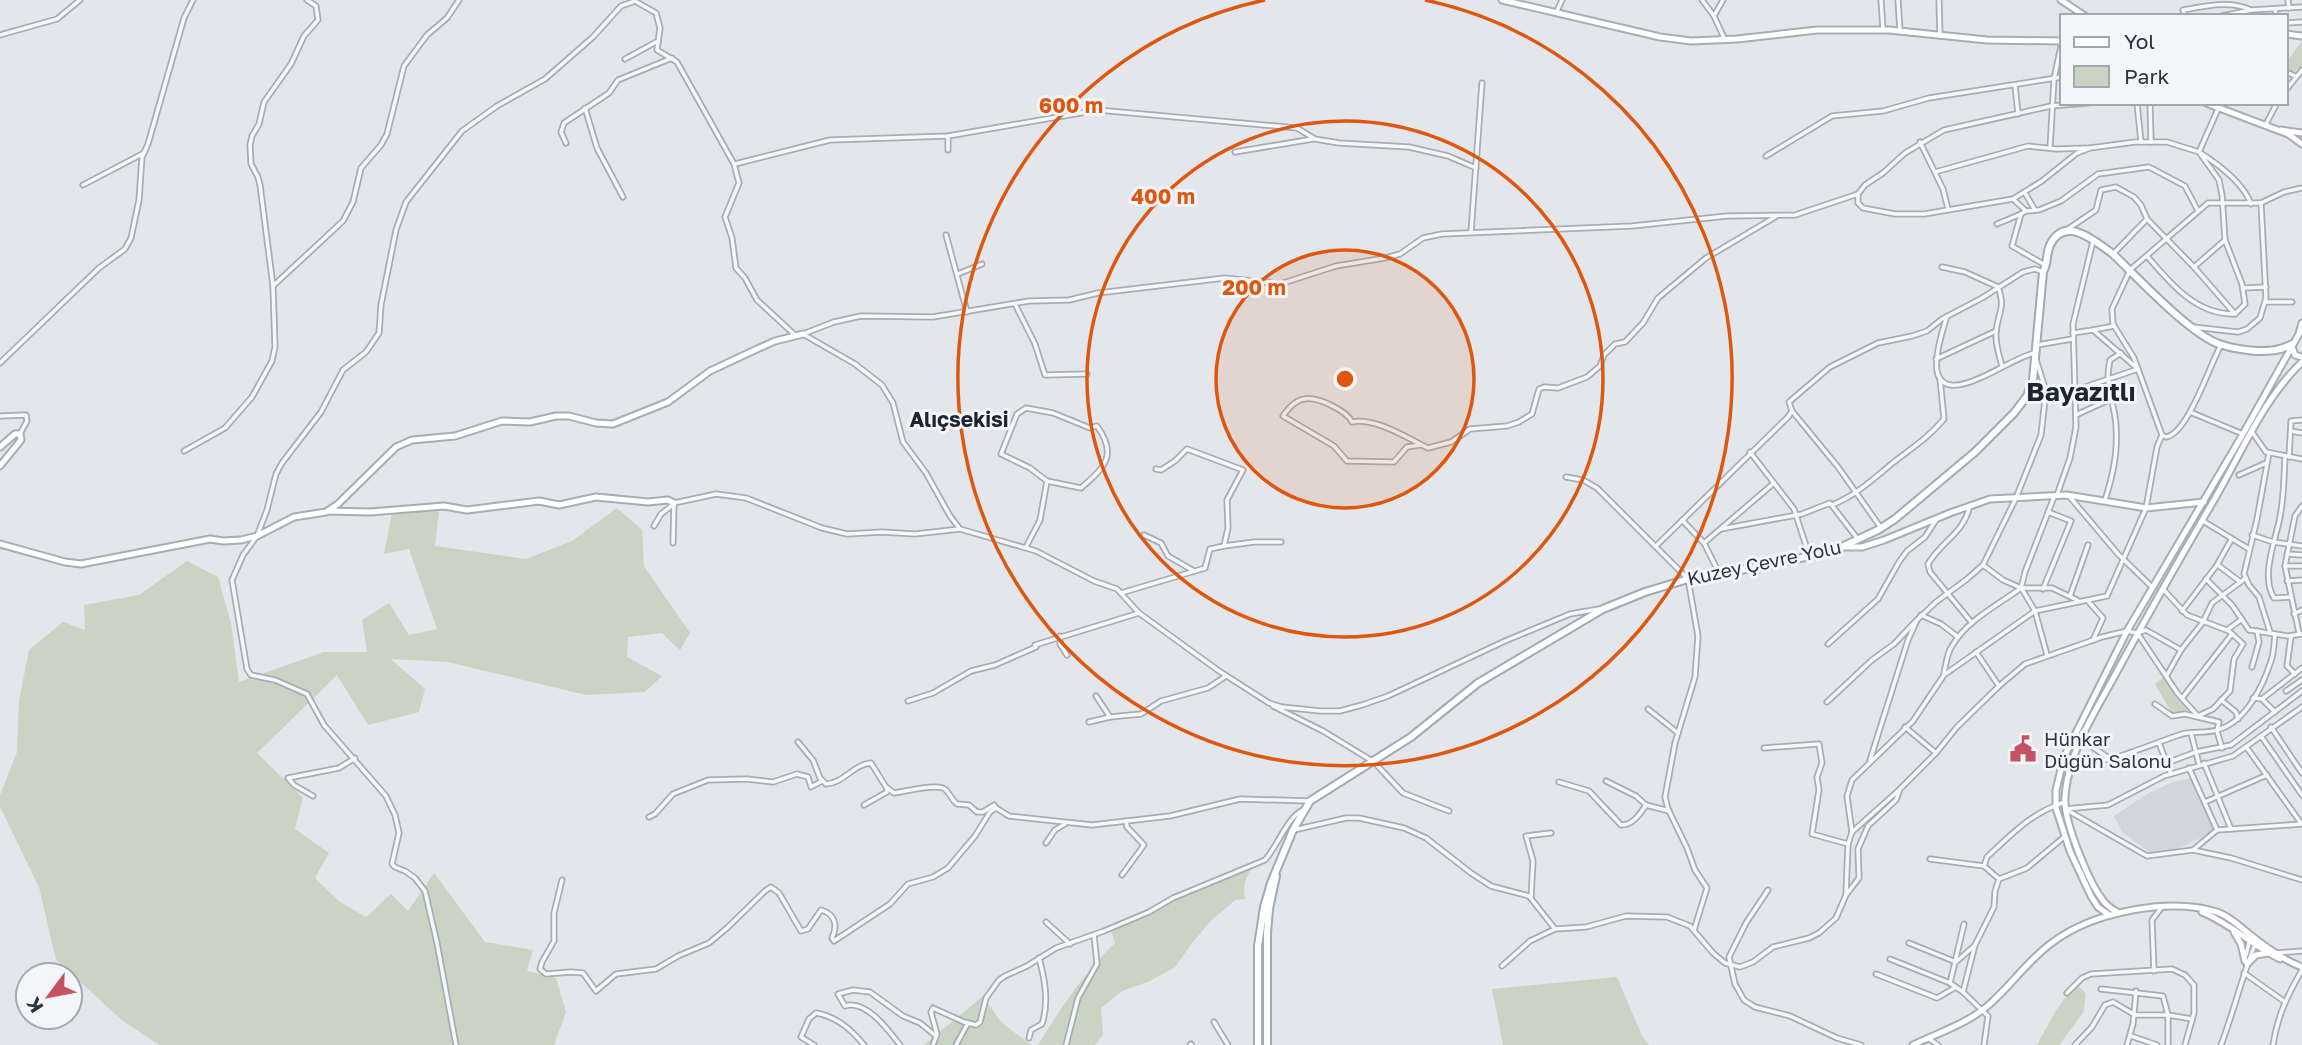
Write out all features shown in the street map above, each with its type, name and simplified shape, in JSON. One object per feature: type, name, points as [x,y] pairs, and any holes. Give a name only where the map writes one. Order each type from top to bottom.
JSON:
[{"type":"main road","points":[[2062,233],[2080,232],[2113,254],[2192,326],[2221,345],[2270,351],[2281,350],[2292,344]]},
{"type":"main road","name":"Kuzey Çevre Yolu","points":[[1258,1045],[1259,936],[1264,907],[1293,830],[1310,801],[1374,762],[1433,721],[1478,683],[1603,609],[1688,579],[1809,557],[1842,547],[1881,528],[1948,476],[2014,413],[2027,396],[2033,380],[2034,349],[2049,246],[2062,233]]},
{"type":"main road","name":"Kuzey Çevre Yolu","points":[[1267,1045],[1267,933],[1277,871]]},
{"type":"street","points":[[0,35],[57,19],[80,0]]},
{"type":"street","points":[[0,363],[99,268],[125,249],[131,238],[144,153],[149,144],[184,18],[193,0]]},
{"type":"street","points":[[184,451],[225,428],[252,397],[272,361],[275,347],[273,286],[260,185],[251,164],[250,145],[264,102],[290,64],[304,36],[318,20],[316,6],[307,0]]},
{"type":"street","points":[[273,286],[343,221],[353,202],[361,168],[387,134],[404,66],[427,35],[447,18],[459,0]]},
{"type":"street","points":[[1502,0],[1660,37],[1691,41],[1817,30],[1883,30],[1987,40],[2060,41]]},
{"type":"street","points":[[1556,13],[1562,0]]},
{"type":"street","points":[[1702,0],[1714,16],[1725,40]]},
{"type":"street","points":[[1714,16],[1723,0]]},
{"type":"street","points":[[1881,0],[1883,30]]},
{"type":"street","points":[[1898,0],[1900,31]]},
{"type":"street","points":[[1939,0],[1940,36]]},
{"type":"street","points":[[2061,0],[2082,14]]},
{"type":"street","points":[[2288,0],[2289,8]]},
{"type":"street","points":[[456,1045],[425,891],[415,878],[392,864],[399,833],[395,815],[386,796],[324,725],[307,694],[275,680],[251,675],[247,669],[232,580],[243,555],[257,536],[276,474],[282,463],[321,412],[343,370],[366,352],[379,333],[381,305],[402,210],[462,131],[497,106],[545,79],[593,37],[614,11],[625,3],[635,1],[653,9],[660,28],[656,42],[659,52],[673,58],[685,75],[734,164],[739,183],[725,217],[732,238],[736,268],[757,300],[800,335],[855,364],[882,385],[892,403],[903,442],[926,473],[960,529]]},
{"type":"street","points":[[2184,14],[2183,10],[2215,4],[2232,3],[2251,10]]},
{"type":"street","points":[[2232,14],[2302,7]]},
{"type":"street","points":[[2274,9],[2275,14]]},
{"type":"street","points":[[625,58],[656,42]]},
{"type":"street","points":[[2050,148],[2051,106],[2060,50]]},
{"type":"street","points":[[566,143],[561,132],[562,127],[609,93],[618,80],[673,58]]},
{"type":"street","points":[[2288,87],[2302,70]]},
{"type":"street","points":[[2288,73],[2295,76]]},
{"type":"street","points":[[1766,156],[1832,116],[1883,111],[1929,98],[2060,78]]},
{"type":"street","points":[[1471,232],[1482,83]]},
{"type":"street","points":[[2015,84],[2018,114]]},
{"type":"street","points":[[327,512],[396,447],[412,440],[455,436],[502,421],[530,422],[556,416],[613,424],[668,402],[710,371],[745,354],[834,322],[861,316],[933,317],[1225,278],[1280,284],[1336,266],[1400,254],[1423,238],[1442,234],[1632,226],[1727,216],[1795,215],[1858,194],[1865,185],[1920,142],[1944,130],[2063,105]]},
{"type":"street","points":[[2137,105],[2141,142]]},
{"type":"street","points":[[2150,105],[2151,142]]},
{"type":"street","points":[[2210,105],[2294,137],[2302,144]]},
{"type":"street","points":[[2265,126],[2276,105]]},
{"type":"street","points":[[585,108],[597,148],[623,197]]},
{"type":"street","points":[[2199,152],[2218,109]]},
{"type":"street","points":[[734,164],[830,140],[948,136],[1098,110],[1297,128],[1315,139]]},
{"type":"street","points":[[2276,130],[2302,128]]},
{"type":"street","points":[[2276,130],[2302,133]]},
{"type":"street","points":[[948,136],[948,150]]},
{"type":"street","points":[[1235,152],[1315,139],[1409,147],[1448,156],[1476,168]]},
{"type":"street","points":[[1920,142],[1943,189],[1948,209]]},
{"type":"street","points":[[1935,172],[2028,146],[2090,148],[2167,142],[2199,152],[2225,170],[2248,196],[2251,204]]},
{"type":"street","points":[[1858,194],[1860,207],[1895,214],[1924,215],[2013,199],[2077,153],[2090,148]]},
{"type":"street","points":[[2199,152],[2219,180],[2225,240],[2243,288],[2245,304],[2235,314]]},
{"type":"street","points":[[83,185],[144,153]]},
{"type":"street","points":[[1997,224],[2061,201],[2098,174],[2149,167],[2185,186],[2198,211]]},
{"type":"street","points":[[1852,832],[1847,809],[1849,786],[1869,762],[1913,721],[1944,675],[2035,611],[2107,596],[2146,508],[2157,447],[2162,435],[2138,369],[2114,326],[2112,309],[2130,270],[2208,203],[2261,203],[2284,192],[2302,188]]},
{"type":"street","points":[[2062,233],[2096,210],[2101,190],[2122,189],[2134,197],[2147,219],[2235,314]]},
{"type":"street","points":[[2025,192],[2035,211]]},
{"type":"street","points":[[2013,199],[2024,213]]},
{"type":"street","points":[[2192,326],[2238,332],[2247,329],[2260,318],[2266,287],[2261,203]]},
{"type":"street","points":[[2024,213],[2012,246],[2045,269]]},
{"type":"street","points":[[1421,445],[1408,447],[1394,462],[1347,461],[1334,446],[1283,416],[1292,404],[1305,398],[1318,400],[1343,413],[1352,422],[1368,422],[1403,434],[1428,448],[1451,442],[1470,429],[1507,426],[1519,422],[1532,414],[1539,389],[1558,388],[1587,377],[1600,366],[1609,349],[1615,344],[1625,342],[1643,323],[1658,298],[1685,274],[1728,243],[1777,216]]},
{"type":"street","points":[[2113,254],[2147,219]]},
{"type":"street","points":[[946,235],[967,312]]},
{"type":"street","points":[[2194,267],[2225,240]]},
{"type":"street","points":[[1944,675],[1950,648],[1958,637],[1972,623],[2021,588],[2070,458],[2076,415],[2072,339],[2078,299],[2094,241]]},
{"type":"street","points":[[2147,256],[2178,289],[2199,306],[2235,314]]},
{"type":"street","points":[[958,274],[982,264]]},
{"type":"street","points":[[1942,267],[1965,272],[1998,287]]},
{"type":"street","points":[[1881,528],[1813,435],[1792,411],[1789,402],[1830,367],[1878,342],[1927,331],[1947,316],[2029,270],[2045,269]]},
{"type":"street","points":[[1998,287],[2003,307],[1996,331],[2002,366]]},
{"type":"street","points":[[2243,288],[2266,287]]},
{"type":"street","points":[[2265,302],[2292,302]]},
{"type":"street","points":[[1016,304],[1035,344],[1045,375],[1087,373]]},
{"type":"street","points":[[1721,529],[1797,515],[1830,503],[1832,505],[1857,493],[1896,460],[1929,437],[1944,419],[1936,359],[1947,316]]},
{"type":"street","points":[[2109,915],[2098,907],[2091,896],[2064,837],[2056,805],[2056,790],[2064,757],[2127,631],[2243,434],[2300,333],[2302,323]]},
{"type":"street","points":[[2073,333],[2114,326]]},
{"type":"street","points":[[2093,330],[2138,369]]},
{"type":"street","points":[[1936,359],[1996,331]]},
{"type":"street","points":[[1940,379],[1952,385],[1959,385],[1981,378],[2034,349],[2072,339]]},
{"type":"street","points":[[2119,913],[2107,905],[2072,835],[2065,805],[2071,761],[2162,587],[2252,432],[2287,376],[2302,359],[2295,355],[2292,344]]},
{"type":"street","points":[[2162,435],[2166,437],[2177,433],[2190,412],[2221,345]]},
{"type":"street","points":[[1827,702],[1872,660],[1894,644],[1921,615],[1983,565],[2016,498],[2042,435],[2046,391],[2034,349]]},
{"type":"street","points":[[2104,502],[2116,465],[2116,424],[2107,381],[2110,360],[2121,353]]},
{"type":"street","points":[[2046,391],[2076,390],[2138,369]]},
{"type":"street","points":[[2076,415],[2111,399]]},
{"type":"street","points":[[1026,408],[1053,413],[1090,428],[1097,426],[1104,436],[1109,456],[1105,465],[1081,488],[1047,481],[1030,468],[1000,454],[1017,414],[1026,408]]},
{"type":"street","points":[[1656,546],[1792,411]]},
{"type":"street","points":[[2190,412],[2243,434]]},
{"type":"street","points":[[0,416],[26,415],[27,421],[20,434],[22,440],[0,466]]},
{"type":"street","points":[[2291,597],[2274,597],[2271,594],[2269,558],[2280,517],[2291,421],[2302,420]]},
{"type":"street","points":[[2291,431],[2302,433]]},
{"type":"street","points":[[2252,432],[2266,452],[2302,459]]},
{"type":"street","points":[[0,447],[15,434],[20,434]]},
{"type":"street","points":[[1156,469],[1161,470],[1175,461],[1187,449],[1243,470],[1227,500],[1228,528],[1224,546]]},
{"type":"street","points":[[1750,452],[1797,515],[1809,557]]},
{"type":"street","points":[[2071,761],[2110,759],[2191,732],[2217,731],[2230,726],[2238,719],[2253,698],[2272,659],[2272,633],[2259,597],[2244,574],[2269,453]]},
{"type":"street","points":[[2239,475],[2266,463]]},
{"type":"street","points":[[1566,477],[1583,480],[1597,488],[1688,579],[1698,636],[1695,677],[1665,789],[1669,811],[1695,870],[1707,888],[1694,930]]},
{"type":"street","points":[[1026,547],[1040,520],[1047,481]]},
{"type":"street","points":[[1704,543],[1775,483]]},
{"type":"street","points":[[654,526],[661,514],[674,504],[716,494],[746,498],[822,528],[847,534],[915,534],[960,529],[1026,547],[1121,593],[1139,613],[1226,676],[1285,714],[1323,731],[1374,762],[1403,793],[1449,811]]},
{"type":"street","points":[[1842,547],[1862,547],[1990,499],[2067,495],[2146,508],[2204,502]]},
{"type":"street","points":[[2067,495],[2123,559],[2152,587]]},
{"type":"street","points":[[0,544],[81,564],[210,538],[233,541],[257,536],[294,517],[327,512],[370,512],[444,506],[467,510],[539,501],[559,505],[596,497],[648,502],[668,500],[674,504]]},
{"type":"street","points":[[673,543],[674,504]]},
{"type":"street","points":[[1832,505],[1858,540]]},
{"type":"street","points":[[1970,505],[1967,520],[1938,550],[1928,565],[1930,572],[1972,623]]},
{"type":"street","points":[[2206,579],[2232,605],[2249,630],[2291,636],[2301,634],[2294,614],[2285,566],[2295,516],[2302,506]]},
{"type":"street","points":[[2043,589],[2071,521],[2048,512]]},
{"type":"street","points":[[1828,644],[1878,599],[1907,551],[1925,537],[1937,518]]},
{"type":"street","points":[[1682,520],[1704,543],[1719,573]]},
{"type":"street","points":[[2202,520],[2249,549]]},
{"type":"street","points":[[1144,536],[1161,543],[1168,556],[1194,570]]},
{"type":"street","points":[[2252,536],[2302,546]]},
{"type":"street","points":[[2182,611],[2217,565],[2231,540]]},
{"type":"street","points":[[1121,593],[1206,567],[1210,549],[1254,542],[1281,542]]},
{"type":"street","points":[[2070,596],[2088,545]]},
{"type":"street","points":[[2287,554],[2302,555]]},
{"type":"street","points":[[1983,565],[2003,580],[2021,588],[2052,588],[2079,601]]},
{"type":"street","points":[[2217,565],[2239,581]]},
{"type":"street","points":[[2285,566],[2302,566]]},
{"type":"street","points":[[2166,676],[2181,650],[2203,622],[2212,603],[2246,578]]},
{"type":"street","points":[[2287,581],[2302,580]]},
{"type":"street","points":[[2162,587],[2182,611],[2227,630],[2244,644],[2234,659],[2230,691],[2213,709],[2198,716]]},
{"type":"street","points":[[2021,588],[2035,611],[2048,655]]},
{"type":"street","points":[[2088,601],[2103,618],[2093,640]]},
{"type":"street","points":[[1269,703],[1320,711],[1340,711],[1362,705],[1388,696],[1570,614],[1603,609]]},
{"type":"street","points":[[2294,614],[2302,610]]},
{"type":"street","points":[[908,701],[933,693],[971,671],[1025,653],[1036,647],[1035,645],[1139,613]]},
{"type":"street","points":[[1921,615],[1941,624],[1958,637]]},
{"type":"street","points":[[1869,762],[1908,640],[1917,620]]},
{"type":"street","points":[[2227,630],[2242,620]]},
{"type":"street","points":[[1846,895],[1848,844],[1852,832],[1900,789],[1936,753],[1957,727],[2025,663],[2127,631],[2137,633],[2146,630],[2181,650]]},
{"type":"street","points":[[2252,667],[2259,642],[2257,631]]},
{"type":"street","points":[[2137,633],[2178,694],[2198,716]]},
{"type":"street","points":[[2183,697],[2232,634]]},
{"type":"street","points":[[1060,636],[1060,644],[1067,655]]},
{"type":"street","points":[[2291,636],[2287,667],[2295,674]]},
{"type":"street","points":[[1976,652],[1998,686]]},
{"type":"street","points":[[2262,699],[2302,668]]},
{"type":"street","points":[[1089,722],[1141,714],[1161,701],[1208,688],[1226,676]]},
{"type":"street","points":[[2286,691],[2302,680]]},
{"type":"street","points":[[2167,763],[2196,752],[2222,748],[2240,740],[2302,691]]},
{"type":"street","points":[[1096,696],[1110,717]]},
{"type":"street","points":[[2253,698],[2262,699],[2275,712]]},
{"type":"street","points":[[2221,700],[2236,712],[2238,719]]},
{"type":"street","points":[[2155,704],[2172,716],[2198,716],[2218,722],[2217,731],[2222,748]]},
{"type":"street","points":[[1984,866],[1987,857],[2029,818],[2056,805],[2108,805],[2171,774],[2233,756],[2302,707]]},
{"type":"street","points":[[1647,709],[1678,733]]},
{"type":"street","points":[[1905,727],[1936,753]]},
{"type":"street","points":[[2271,727],[2302,773]]},
{"type":"street","points":[[2191,732],[2196,752],[2219,796],[2231,829]]},
{"type":"street","points":[[2083,735],[2094,748],[2110,759]]},
{"type":"street","points":[[2261,736],[2302,794]]},
{"type":"street","points":[[798,741],[813,760],[826,784],[834,784],[860,766],[871,763],[887,788],[894,793],[942,787],[958,804],[967,804],[974,811],[980,812],[995,805],[1006,815],[1067,823],[1092,825],[1170,816],[1240,799],[1310,801]]},
{"type":"street","points":[[2159,743],[2171,774]]},
{"type":"street","points":[[1764,748],[1819,744],[1822,763],[1812,834],[1848,844]]},
{"type":"street","points":[[2247,748],[2301,824]]},
{"type":"street","points":[[313,796],[294,785],[288,778],[340,768],[355,758]]},
{"type":"street","points":[[2189,767],[2217,830]]},
{"type":"street","points":[[649,817],[673,794],[712,780],[749,779],[773,782],[800,774],[808,777],[811,787],[822,781]]},
{"type":"street","points":[[2204,802],[2267,775]]},
{"type":"street","points":[[1606,781],[1636,796],[1646,806],[1669,811]]},
{"type":"street","points":[[1559,782],[1589,790],[1621,825],[1625,826],[1636,819],[1646,806]]},
{"type":"street","points":[[864,805],[887,792],[887,788]]},
{"type":"street","points":[[1502,966],[1530,941],[1555,929],[1586,927],[1636,915],[1667,917],[1682,922],[1694,930],[1713,953],[1729,965],[1747,965],[1773,947],[1809,938],[1836,918],[1846,895],[1859,878],[1858,849],[1864,832],[1896,800],[1900,789]]},
{"type":"street","points":[[2065,805],[2147,856],[2193,850],[2231,858],[2302,880]]},
{"type":"street","points":[[562,880],[554,913],[554,941],[540,969],[547,974],[583,973],[596,990],[617,973],[654,970],[709,943],[771,887],[779,892],[801,932],[808,929],[821,910],[827,912],[835,922],[832,938],[834,941],[890,904],[908,884],[933,877],[948,868],[975,836],[990,812],[996,808]]},
{"type":"street","points":[[933,1045],[936,1036],[931,1012],[933,1008],[976,1025],[986,998],[999,980],[1056,948],[1149,912],[1173,898],[1265,860],[1276,849],[1286,828],[1298,812],[1305,809]]},
{"type":"street","points":[[1293,830],[1346,818],[1359,818],[1404,828],[1426,838],[1492,886],[1531,898],[1555,929]]},
{"type":"street","points":[[1122,875],[1144,845],[1127,827],[1126,821]]},
{"type":"street","points":[[1046,843],[1055,830],[1067,823]]},
{"type":"street","points":[[2193,850],[2217,830],[2301,824]]},
{"type":"street","points":[[1531,898],[1532,861],[1526,836],[1551,833]]},
{"type":"street","points":[[1999,878],[2027,868],[2064,837]]},
{"type":"street","points":[[1930,859],[1984,866],[1999,878]]},
{"type":"street","points":[[1963,992],[1975,945],[1994,907],[1999,878]]},
{"type":"street","points":[[1768,890],[1729,957],[1735,984],[1744,1000],[1755,1007],[1790,1016],[1837,1038],[1861,1045]]},
{"type":"street","points":[[2154,971],[2152,920],[2162,907]]},
{"type":"street","points":[[1913,1045],[1981,1011],[2050,943],[2078,927],[2109,915],[2162,907],[2216,912],[2227,917],[2268,953],[2302,968],[2278,1020],[2273,1045]]},
{"type":"street","points":[[2193,908],[2223,920],[2293,964]]},
{"type":"street","points":[[1046,922],[1070,944]]},
{"type":"street","points":[[1950,983],[1964,924]]},
{"type":"street","points":[[2231,926],[2241,944],[2246,963]]},
{"type":"street","points":[[1066,1045],[1078,998],[1097,964],[1094,935]]},
{"type":"street","points":[[2221,1045],[2233,1013],[2253,940]]},
{"type":"street","points":[[1909,943],[1956,961]]},
{"type":"street","points":[[1956,961],[1975,945]]},
{"type":"street","points":[[2276,953],[2302,951]]},
{"type":"street","points":[[2246,963],[2256,955],[2268,953]]},
{"type":"street","points":[[1028,1038],[1031,1030],[1042,1024],[1047,1008],[1039,958]]},
{"type":"street","points":[[1890,959],[1950,983],[1963,992],[1988,1016],[1984,1045]]},
{"type":"street","points":[[2067,993],[2082,978],[2091,974],[2172,969],[2180,971],[2194,985],[2193,1019],[2185,1045]]},
{"type":"street","points":[[2243,972],[2285,1002]]},
{"type":"street","points":[[1876,974],[1937,998],[1956,987]]},
{"type":"street","points":[[2101,989],[2163,996],[2168,1015],[2168,1045]]},
{"type":"street","points":[[900,1045],[880,1019],[851,1004],[845,1006],[838,994],[853,990],[870,992],[936,1036]]},
{"type":"street","points":[[2127,1045],[2135,1014],[2136,991]]},
{"type":"street","points":[[2075,1045],[2092,1027],[2105,1006],[2113,1002],[2135,1014],[2193,1019]]},
{"type":"street","points":[[814,1045],[801,1037],[808,1019],[816,1013],[847,1028],[864,1045]]},
{"type":"street","points":[[1214,1022],[1228,1045]]},
{"type":"street","points":[[956,1045],[968,1023]]},
{"type":"street","points":[[2131,1036],[2157,1045]]},
{"type":"street","points":[[1928,1038],[1938,1045]]},
{"type":"shaded area","points":[[2191,778],[2215,832],[2174,850],[2151,853],[2122,832],[2114,816],[2147,794],[2173,782]]},
{"type":"green space","points":[[2302,41],[2302,66],[2294,73],[2288,70],[2288,60]]},
{"type":"green space","points":[[617,508],[642,530],[644,566],[690,633],[680,650],[662,633],[628,637],[627,657],[662,676],[645,692],[586,695],[448,662],[391,659],[425,689],[419,712],[368,725],[337,675],[257,753],[303,798],[295,829],[329,853],[315,878],[340,902],[366,917],[391,894],[408,911],[434,873],[485,942],[533,950],[527,971],[556,978],[566,1012],[554,1045],[159,1045],[123,1021],[84,985],[84,961],[56,960],[39,887],[0,807],[0,795],[17,752],[19,701],[29,650],[63,622],[85,630],[84,605],[139,595],[187,561],[218,577],[231,623],[239,682],[324,652],[367,652],[362,620],[389,603],[409,635],[437,629],[409,549],[384,554],[392,512],[439,511],[435,546],[526,559],[572,541]]},
{"type":"green space","points":[[2165,676],[2188,710],[2173,715],[2155,684]]},
{"type":"green space","points":[[1255,865],[1246,881],[1245,899],[1235,900],[1211,921],[1175,967],[1150,981],[1122,991],[1101,1008],[1103,1035],[1095,1045],[1038,1045],[1073,991],[1115,943],[1111,930],[1155,911],[1215,877]]},
{"type":"green space","points":[[1617,977],[1643,1038],[1649,1045],[1503,1045],[1492,989]]},
{"type":"green space","points":[[2076,983],[2086,994],[2083,1013],[2059,1045],[2037,1045],[2055,1012]]},
{"type":"green space","points":[[983,996],[1001,1022],[1031,1045],[924,1045]]},
{"type":"place","name":"Hünkar Düğün Salonu","points":[[2023,749]]},
{"type":"district","name":"Bayazıtlı","points":[[2081,391]]},
{"type":"district","name":"Alıçsekisi","points":[[959,419]]}]
